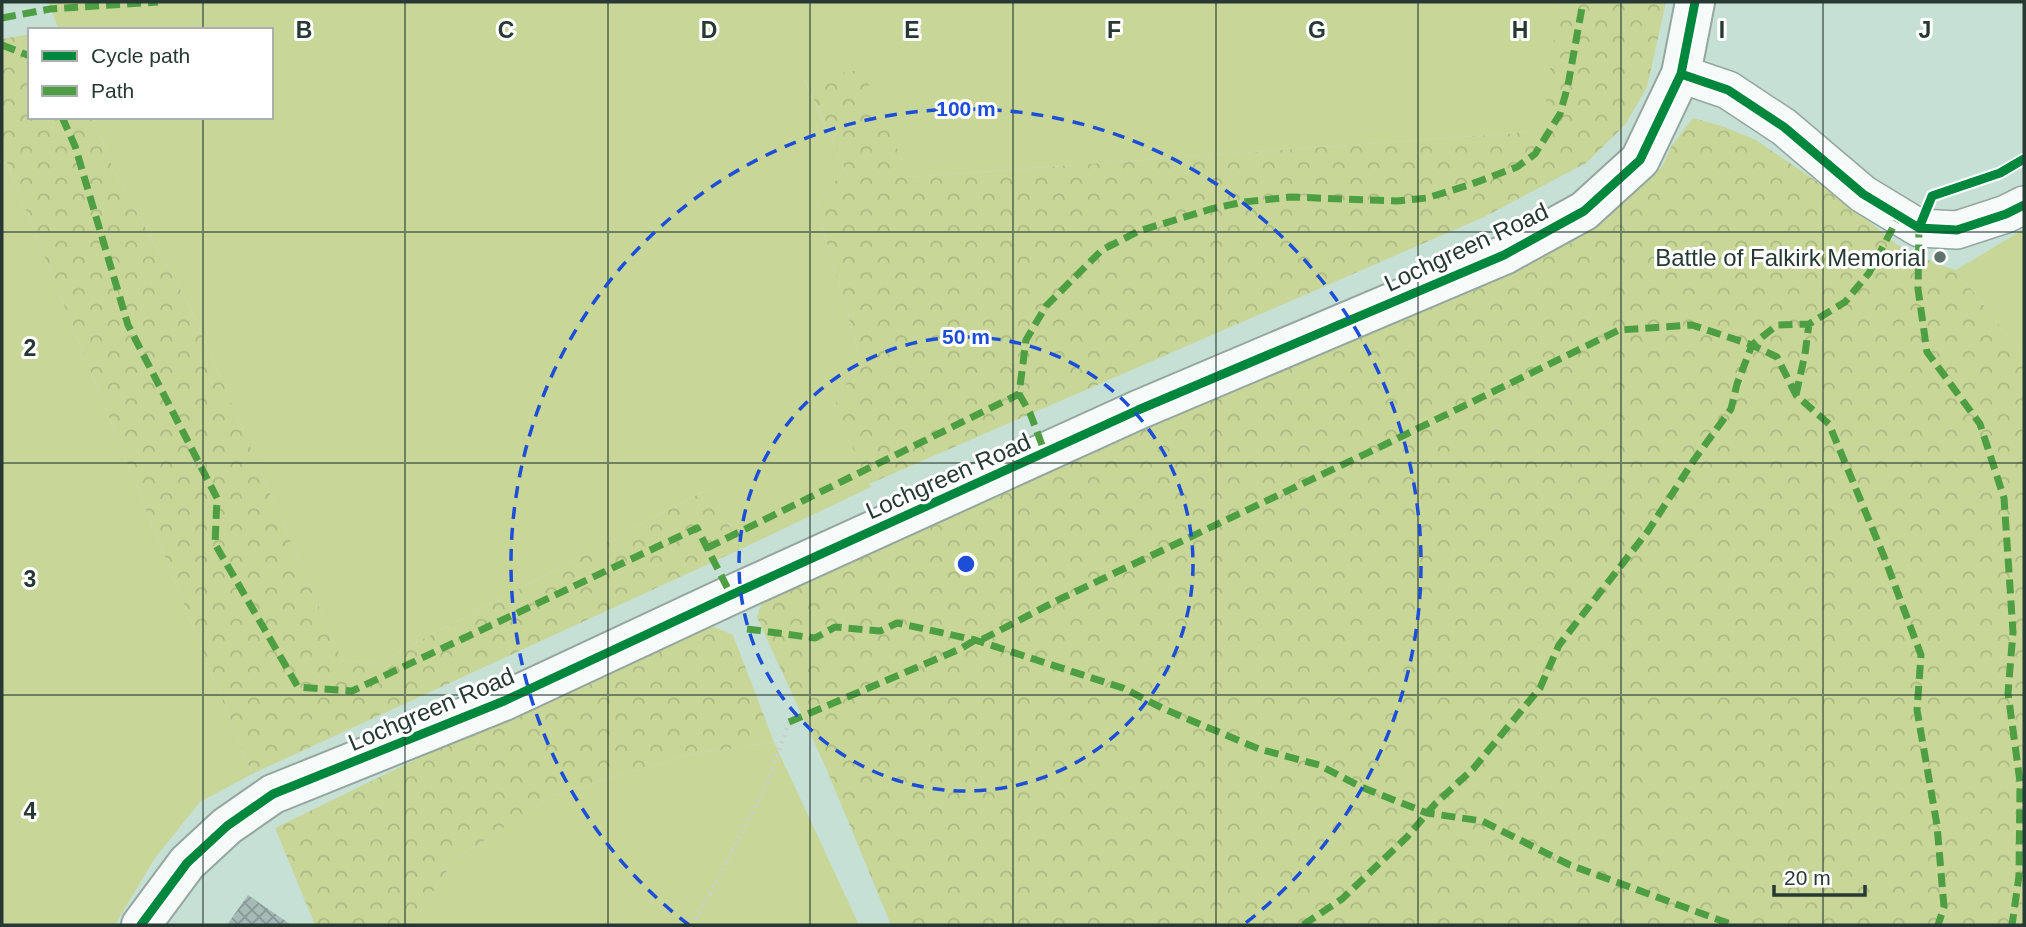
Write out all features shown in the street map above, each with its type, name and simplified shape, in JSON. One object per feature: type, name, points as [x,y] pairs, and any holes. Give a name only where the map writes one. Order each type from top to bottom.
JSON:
[{"type":"street","name":"Lochgreen Road","points":[[141,925],[187,863],[227,826],[274,794],[504,701],[743,589],[1139,410],[1504,255],[1584,211],[1640,160],[1681,74],[1695,2]]},
{"type":"street","points":[[1681,74],[1728,90],[1784,127],[1863,194],[1919,228],[1958,230],[2024,205]]},
{"type":"path","points":[[692,925],[768,780],[789,722]]},
{"type":"green space","points":[[48,2],[1559,2],[1543,131],[910,177],[862,71],[804,79],[845,169],[816,205],[860,358],[834,407],[871,487],[741,549],[710,488],[378,663],[342,661],[191,309],[114,171],[94,119],[273,119],[273,28],[58,28]]},
{"type":"green space","points":[[1559,2],[1666,2],[1647,87],[1625,125],[1586,163],[1484,217],[869,484],[834,407],[860,358],[816,205],[845,169],[804,78],[862,70],[910,177],[1542,131]]},
{"type":"green space","points":[[28,34],[28,119],[94,119],[114,171],[191,309],[342,661],[378,663],[710,488],[741,549],[252,774],[2,150],[2,39]]},
{"type":"green space","points":[[1693,118],[1756,140],[1841,198],[1896,244],[1956,270],[2024,357],[2024,925],[891,925],[826,768],[757,617],[766,589],[1629,195],[1662,167],[1672,145]]},
{"type":"green space","points":[[2,150],[252,774],[200,802],[155,858],[115,925],[2,925]]},
{"type":"green space","points":[[2024,229],[2024,357],[1956,270]]},
{"type":"green space","points":[[712,626],[733,635],[774,742],[687,755],[552,796],[454,860],[411,925],[315,925],[275,828],[595,672]]},
{"type":"green space","points":[[774,742],[859,925],[411,925],[454,860],[552,796],[687,755]]},
{"type":"building","points":[[248,895],[290,924],[227,925]]},
{"type":"marked path","points":[[2,18],[50,9],[158,2]]},
{"type":"marked path","points":[[707,548],[1019,394],[1026,340],[1046,306],[1102,250],[1139,231],[1243,202],[1291,197],[1397,201],[1427,198],[1517,167],[1535,154],[1560,114],[1583,2]]},
{"type":"marked path","points":[[2,45],[28,55]]},
{"type":"marked path","points":[[63,119],[75,146],[128,325],[217,498],[215,544],[298,687],[352,691],[697,528],[731,595]]},
{"type":"marked path","points":[[1303,925],[1342,899],[1473,769],[1540,688],[1559,645],[1648,531],[1731,409],[1752,345],[1777,325],[1809,324],[1845,302],[1869,273],[1899,216]]},
{"type":"marked path","points":[[1921,224],[1918,289],[1927,352],[1980,424],[2004,498],[2013,632],[2008,693],[2020,782],[2019,876],[2012,925]]},
{"type":"marked path","points":[[1796,395],[1809,324]]},
{"type":"marked path","points":[[789,722],[975,640],[983,639],[1060,599],[1619,330],[1692,325],[1752,345],[1777,357],[1796,395],[1829,424],[1885,559],[1921,655],[1917,710],[1937,825],[1944,907],[1938,925]]},
{"type":"marked path","points":[[1019,394],[1030,413],[1045,453]]},
{"type":"marked path","points":[[747,629],[815,638],[835,627],[880,631],[897,623],[975,640],[1123,688],[1164,709],[1259,749],[1319,765],[1361,787],[1427,813],[1482,821],[1570,865],[1733,925]]},
{"type":"cycle path","points":[[141,925],[187,863],[227,826],[273,794],[504,701],[1138,410],[1504,255],[1584,211],[1640,160],[1681,74],[1695,2]]},
{"type":"cycle path","points":[[1681,74],[1728,90],[1784,127],[1863,194],[1919,228],[1957,230],[2006,214],[2024,205]]},
{"type":"cycle path","points":[[1919,228],[1932,196],[2000,173],[2024,159]]},
{"type":"place","name":"Battle of Falkirk Memorial","points":[[1940,257]]}]
